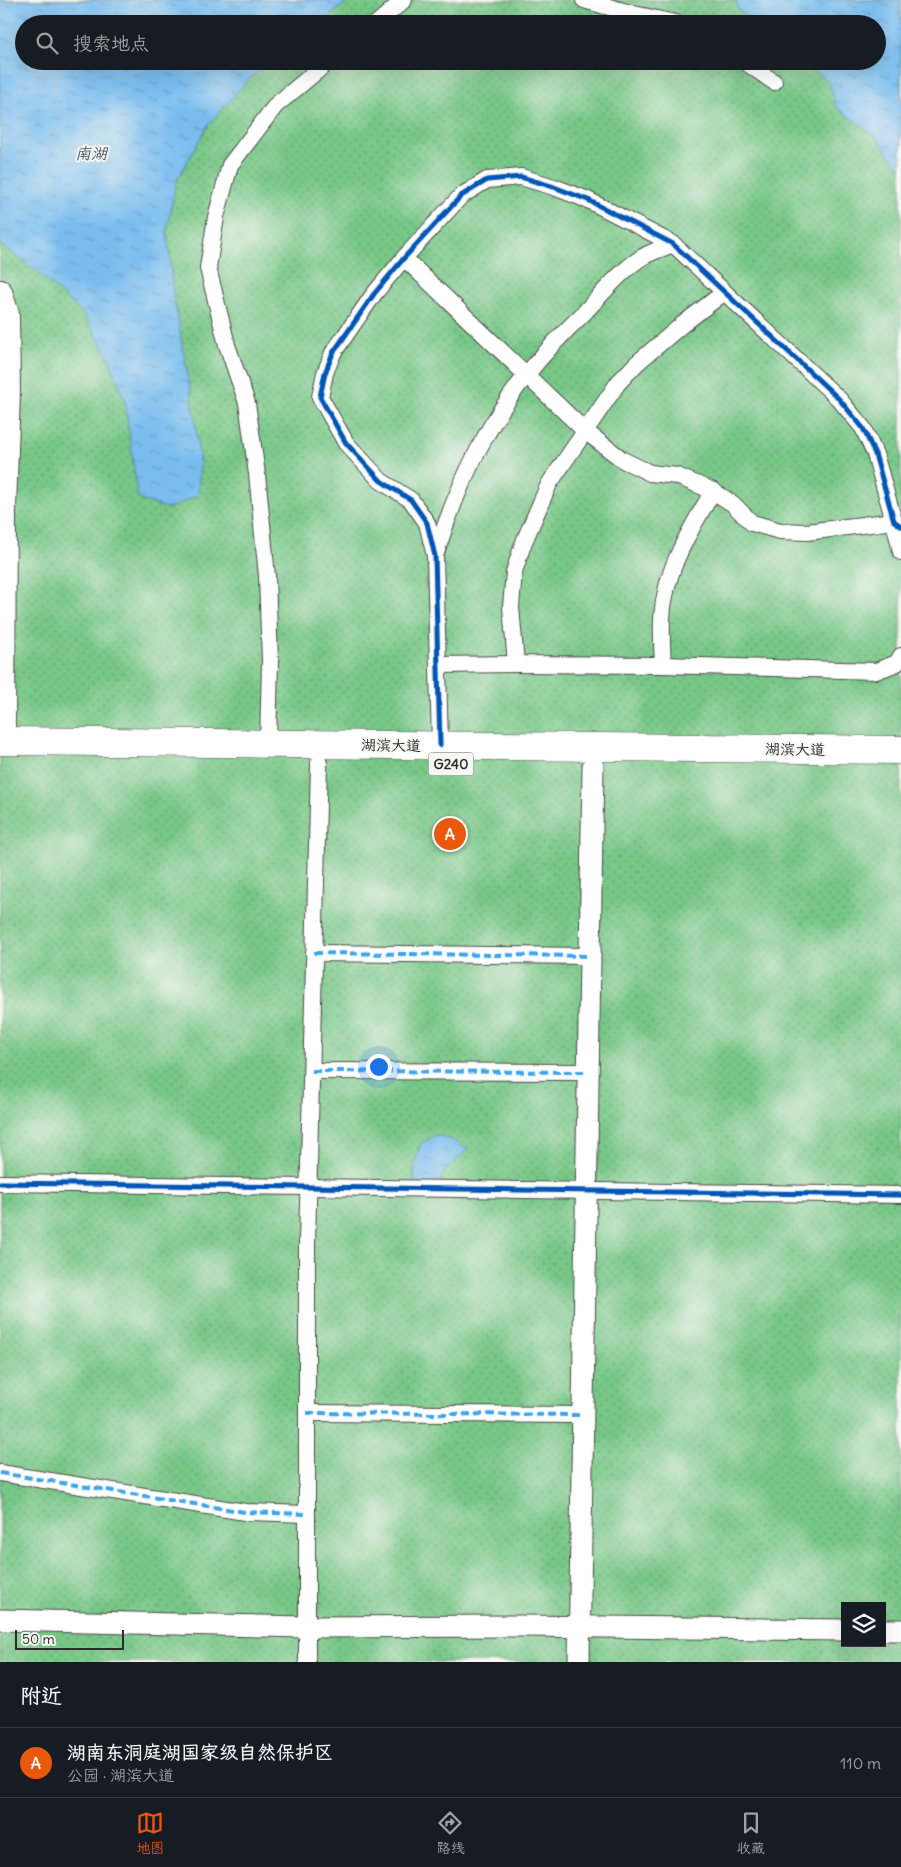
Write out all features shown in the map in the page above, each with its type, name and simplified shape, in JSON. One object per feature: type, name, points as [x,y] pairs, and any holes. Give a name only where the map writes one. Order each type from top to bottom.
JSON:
[{"type":"highway","name":"湖滨大道","points":[[1,748],[268,744],[901,750]]},
{"type":"highway","name":"湖滨大道","points":[[1,748],[319,763],[901,768]]},
{"type":"main road","points":[[0,292],[7,314],[8,392],[4,508],[1,748]]},
{"type":"street","points":[[386,15],[404,0]]},
{"type":"street","points":[[584,0],[639,15]]},
{"type":"street","points":[[268,744],[270,661],[268,604],[257,474],[247,403],[228,345],[208,268],[216,216],[230,165],[276,104],[319,70]]},
{"type":"street","points":[[757,70],[774,82]]},
{"type":"street","points":[[440,745],[435,556],[427,523],[411,500],[381,481],[346,442],[320,397],[333,353],[360,314],[404,258],[461,196],[487,180],[521,177],[554,187],[588,200],[673,244],[839,400],[863,428],[875,454],[897,524],[901,552]]},
{"type":"street","points":[[435,556],[448,515],[472,462],[499,414],[526,375],[560,336],[632,264],[673,244]]},
{"type":"street","points":[[404,258],[585,431],[623,460],[650,473],[677,476],[713,492],[733,504],[752,523],[780,531],[807,532],[897,524]]},
{"type":"street","points":[[516,664],[511,608],[514,572],[549,484],[618,383],[637,363],[722,294]]},
{"type":"street","points":[[663,665],[662,630],[664,597],[674,566],[689,532],[713,492]]},
{"type":"street","points":[[438,665],[663,665],[876,671],[897,663],[901,656]]},
{"type":"street","points":[[307,1662],[309,1187],[319,763]]},
{"type":"street","points":[[579,1662],[593,766]]},
{"type":"street","points":[[314,953],[590,956]]},
{"type":"street","points":[[312,1071],[588,1072]]},
{"type":"street","points":[[0,1183],[901,1195]]},
{"type":"street","points":[[307,1413],[583,1415]]},
{"type":"street","points":[[0,1473],[245,1512],[307,1514]]},
{"type":"street","points":[[0,1620],[306,1627],[580,1626],[841,1630]]},
{"type":"street","points":[[886,1630],[901,1630]]},
{"type":"green space","points":[[0,0],[901,0],[901,1662],[0,1662]]},
{"type":"water","name":"南湖","points":[[0,0],[350,0],[331,15],[15,15],[15,70],[260,70],[249,79],[208,125],[176,182],[167,230],[173,292],[194,411],[200,463],[198,495],[168,509],[138,499],[125,401],[108,355],[83,314],[33,268],[0,244]]},
{"type":"water","points":[[736,0],[901,0],[901,169],[875,136],[836,107],[830,84],[815,70],[886,70],[886,15],[744,15],[738,10]]},
{"type":"water","points":[[437,1135],[454,1141],[468,1150],[445,1170],[441,1181],[415,1188],[414,1166],[421,1143]]},
{"type":"marked path","points":[[314,953],[590,956]]},
{"type":"marked path","points":[[312,1071],[588,1072]]},
{"type":"marked path","points":[[307,1413],[583,1415]]},
{"type":"marked path","points":[[0,1473],[245,1512],[307,1514]]},
{"type":"cycle path","points":[[440,745],[435,556],[427,523],[411,500],[381,481],[346,443],[320,397],[325,373],[333,353],[374,294],[461,196],[487,180],[521,177],[554,187],[588,200],[673,244],[839,399],[863,428],[875,454],[894,521],[901,526]]},
{"type":"cycle path","points":[[0,1183],[901,1195]]},
{"type":"place","name":"湖南东洞庭湖国家级自然保护区","points":[[450,834]]}]
